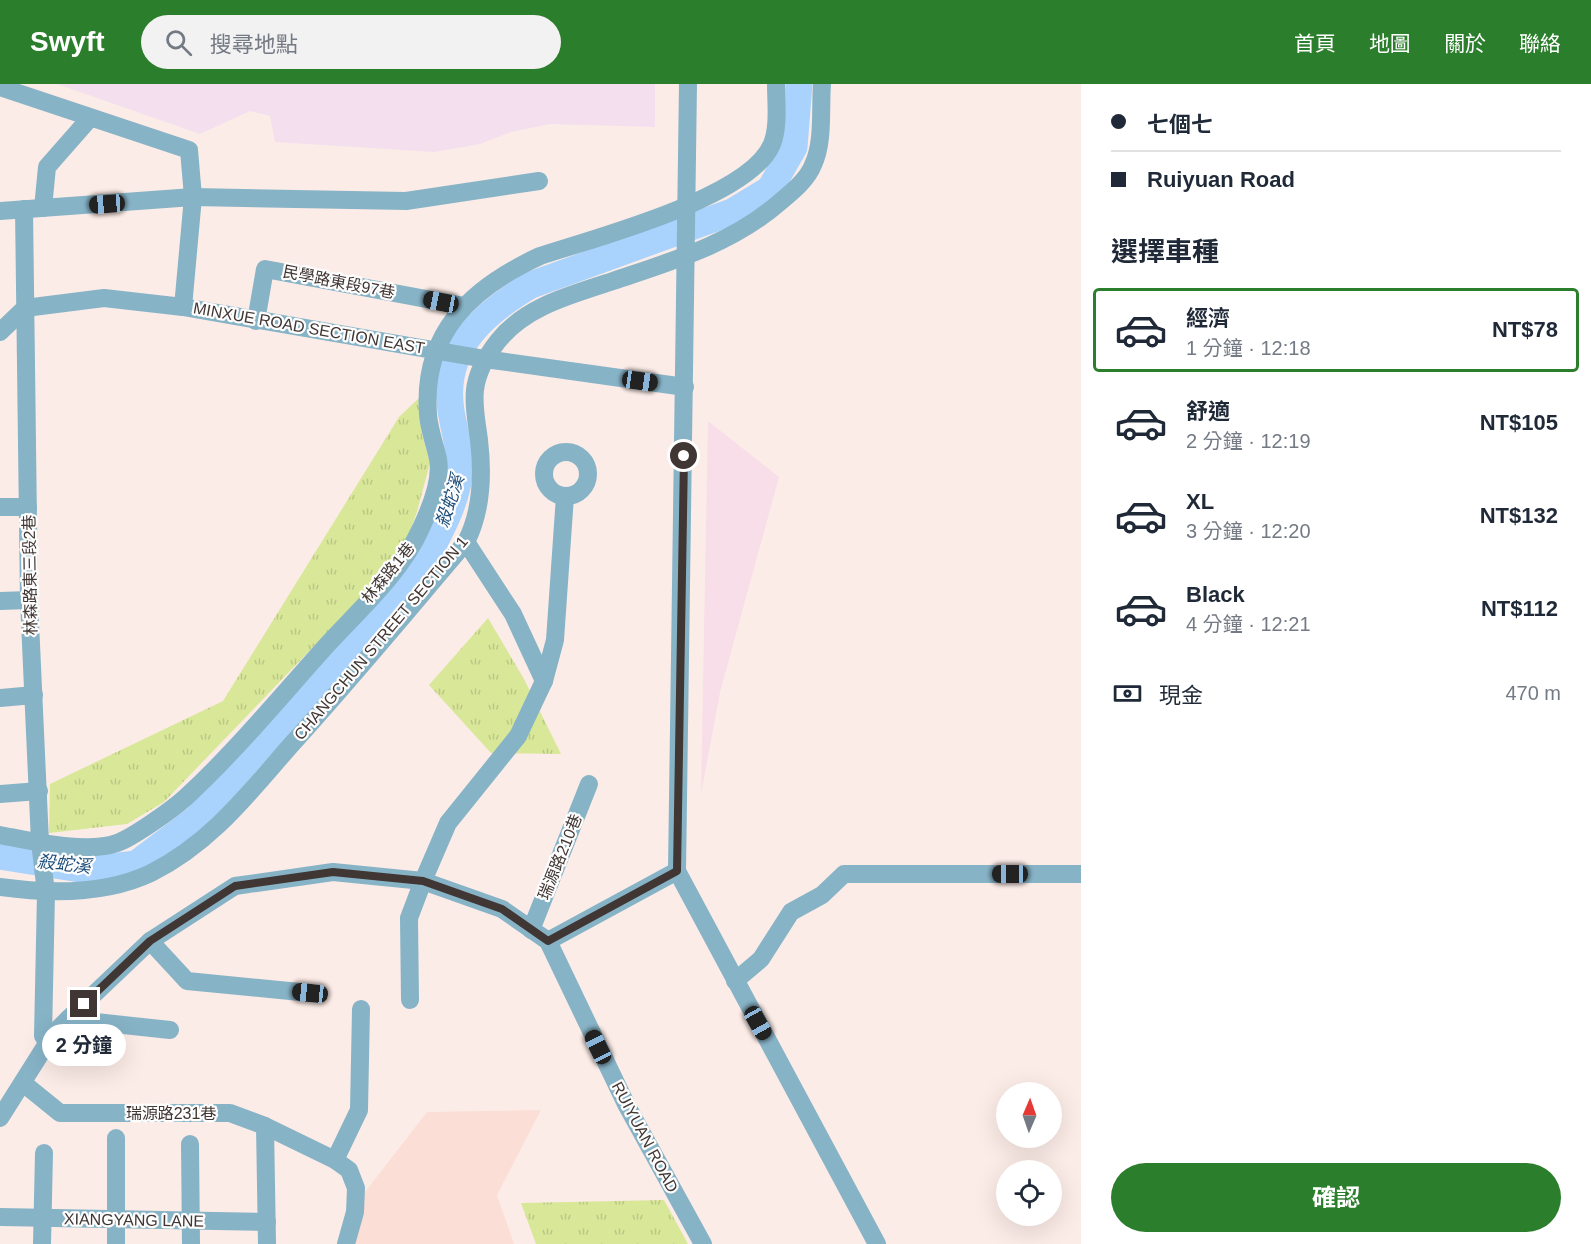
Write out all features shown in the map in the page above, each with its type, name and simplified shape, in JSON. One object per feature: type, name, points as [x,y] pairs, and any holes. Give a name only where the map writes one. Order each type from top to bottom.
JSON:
[{"type":"street","points":[[688,84],[677,871],[877,1244]]},
{"type":"street","name":"林森路1巷","points":[[0,835],[40,842],[95,847],[118,843],[184,799],[392,573],[410,550],[421,529],[439,474],[439,461],[428,415],[430,379],[435,350],[448,325],[464,306],[497,278],[540,256],[686,205],[734,182],[760,160],[772,144],[776,126],[776,84]]},
{"type":"street","name":"CHANGCHUN STREET SECTION 1","points":[[0,887],[46,893],[105,887],[149,874],[176,860],[213,832],[331,701],[466,542],[477,512],[480,448],[475,389],[484,359],[512,325],[531,312],[555,301],[686,256],[729,238],[772,210],[802,181],[813,165],[818,150],[822,84]]},
{"type":"street","points":[[0,87],[90,118]]},
{"type":"street","name":"MINXUE ROAD SECTION EAST","points":[[90,118],[189,150],[193,197],[183,307]]},
{"type":"street","name":"林森路東三段2巷","points":[[43,1036],[46,893],[40,842],[29,600],[25,308],[33,209],[47,167],[90,118]]},
{"type":"street","points":[[0,211],[193,197],[406,201],[539,181]]},
{"type":"street","name":"民學路東段97巷","points":[[256,321],[265,269],[464,306]]},
{"type":"street","name":"MINXUE ROAD SECTION EAST","points":[[25,308],[104,298],[183,307],[484,359],[685,387]]},
{"type":"street","points":[[0,332],[25,308]]},
{"type":"street","points":[[410,1000],[410,918],[423,881],[448,823],[513,743],[544,681],[555,640],[565,496]]},
{"type":"street","points":[[0,507],[28,507]]},
{"type":"street","points":[[466,542],[513,615],[544,681]]},
{"type":"street","points":[[0,601],[29,600]]},
{"type":"street","points":[[0,698],[34,695]]},
{"type":"street","name":"瑞源路210巷","points":[[531,930],[589,784]]},
{"type":"street","points":[[0,795],[39,791]]},
{"type":"street","points":[[0,1118],[53,1034],[68,1019],[150,941],[235,886],[333,872],[423,881],[502,909],[548,941],[677,871]]},
{"type":"street","points":[[735,981],[761,959],[791,912],[822,895],[844,874],[1081,874]]},
{"type":"street","points":[[150,941],[187,981],[310,993]]},
{"type":"street","name":"RUIYUAN ROAD","points":[[548,941],[627,1106],[703,1244]]},
{"type":"street","points":[[335,1160],[358,1110],[361,1009]]},
{"type":"street","points":[[68,1019],[170,1030]]},
{"type":"street","name":"瑞源路231巷","points":[[22,1083],[60,1113],[230,1113],[266,1126],[335,1160],[349,1170],[356,1188],[355,1212],[346,1244]]},
{"type":"street","points":[[266,1126],[267,1244]]},
{"type":"street","points":[[116,1138],[116,1244]]},
{"type":"street","points":[[190,1144],[191,1244]]},
{"type":"street","points":[[42,1244],[44,1153]]},
{"type":"street","name":"XIANGYANG LANE","points":[[0,1217],[267,1222]]},
{"type":"shaded area","points":[[57,84],[655,84],[655,127],[550,124],[511,132],[480,144],[434,152],[275,142],[270,116],[250,111],[200,134]]},
{"type":"shaded area","points":[[708,421],[779,477],[720,692],[701,794]]},
{"type":"shaded area","points":[[541,1110],[497,1195],[514,1244],[355,1244],[365,1192],[427,1112]]},
{"type":"green space","points":[[419,398],[422,434],[430,463],[407,539],[369,589],[164,802],[127,824],[49,833],[50,784],[223,701],[399,417]]},
{"type":"green space","points":[[488,618],[524,679],[561,754],[491,753],[429,685]]},
{"type":"green space","points":[[664,1200],[688,1244],[536,1244],[521,1203]]},
{"type":"waterway","name":"殺蛇溪","points":[[0,856],[86,870],[136,864],[197,818],[426,559],[447,516],[458,482],[460,462],[451,410],[450,382],[454,363],[472,332],[499,306],[531,285],[732,212],[770,189],[794,147],[799,84]]},
{"type":"route","points":[[84,1004],[150,941],[235,886],[333,872],[423,881],[502,909],[548,941],[677,871],[684,456]]}]
